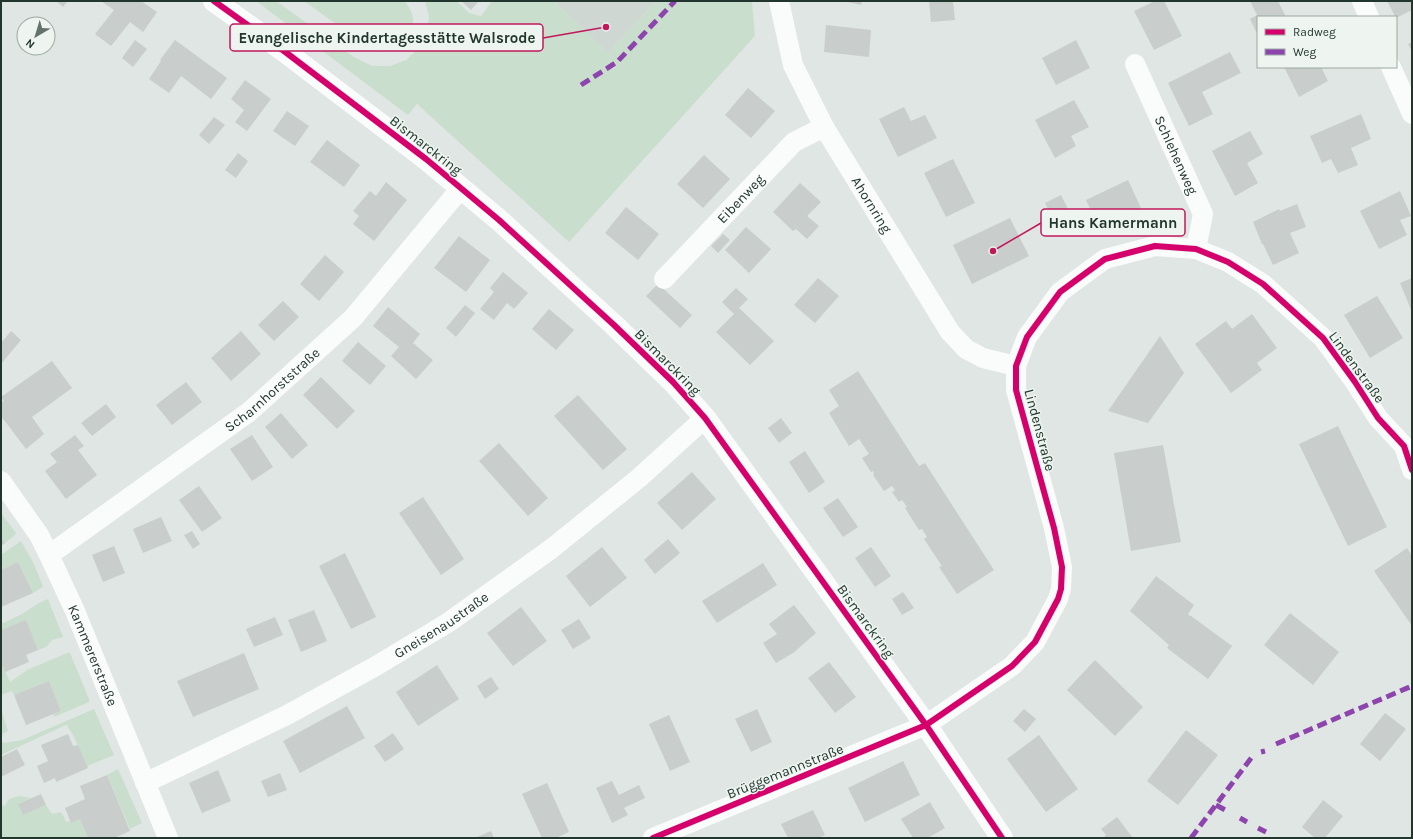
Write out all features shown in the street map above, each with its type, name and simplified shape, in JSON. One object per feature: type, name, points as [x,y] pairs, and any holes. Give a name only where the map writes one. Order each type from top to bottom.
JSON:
[{"type":"street","name":"Bismarckring","points":[[214,1],[284,51],[426,159],[461,188],[499,220],[614,325],[672,382],[705,418],[926,725],[1002,838]]},
{"type":"street","name":"Ahornring","points":[[779,1],[793,65],[824,127],[950,332],[966,349],[983,358],[1016,366]]},
{"type":"street","points":[[1362,1],[1369,16]]},
{"type":"street","name":"Schlehenweg","points":[[1135,64],[1203,214],[1196,249]]},
{"type":"street","points":[[1391,68],[1412,114]]},
{"type":"street","name":"Eibenweg","points":[[664,279],[794,142],[824,127]]},
{"type":"street","name":"Scharnhorststraße","points":[[49,555],[249,412],[353,318],[461,188]]},
{"type":"street","name":"Lindenstraße","points":[[926,725],[1012,666],[1035,642],[1051,613],[1061,589],[1062,567],[1054,528],[1016,390],[1016,366],[1027,337],[1060,292],[1106,260],[1155,246],[1196,249],[1228,262],[1262,284],[1323,338],[1355,382],[1378,418],[1408,442],[1412,470]]},
{"type":"street","name":"Gneisenaustraße","points":[[144,783],[287,715],[376,666],[450,622],[557,544],[639,478],[705,418]]},
{"type":"street","name":"Kammererstraße","points":[[1,481],[38,535],[49,555],[75,612],[144,783],[168,838]]},
{"type":"street","name":"Brüggemannstraße","points":[[653,838],[926,725]]},
{"type":"shaded area","points":[[554,1],[656,1],[608,53]]},
{"type":"green space","points":[[256,1],[276,1],[354,57],[372,66],[390,66],[406,60],[418,49],[426,36],[429,17],[425,1],[457,1],[469,13],[481,16],[492,1],[554,1],[608,53],[656,1],[752,1],[755,36],[569,242],[417,104],[408,115]]},
{"type":"green space","points":[[304,1],[405,1],[412,13],[413,25],[408,37],[399,46],[387,51],[377,51],[368,47]]},
{"type":"green space","points":[[1,513],[16,533],[5,543],[1,537]]},
{"type":"green space","points":[[21,541],[33,562],[43,586],[33,593],[18,562],[1,570],[1,555]]},
{"type":"green space","points":[[48,599],[63,637],[52,640],[46,647],[38,650],[26,621],[1,630],[1,624]]},
{"type":"green space","points":[[70,653],[89,702],[54,717],[53,714],[61,711],[49,681],[14,695],[12,691],[1,695],[1,662],[10,682],[27,670]]},
{"type":"green space","points":[[1,709],[8,731],[1,735]]},
{"type":"green space","points":[[94,709],[114,755],[87,766],[73,735],[67,726],[68,724],[1,755],[1,742],[4,743],[22,740]]},
{"type":"green space","points":[[118,769],[142,823],[130,829],[107,775]]},
{"type":"green space","points":[[19,796],[31,798],[18,804],[23,815],[46,805],[52,814],[60,812],[66,822],[80,819],[88,838],[1,838],[1,805],[5,806],[9,799]]},
{"type":"building","points":[[56,1],[68,1],[63,7]]},
{"type":"building","points":[[101,1],[141,1],[157,12],[143,32],[130,22],[111,46],[95,34],[114,10]]},
{"type":"building","points":[[461,1],[479,1],[471,10]]},
{"type":"building","points":[[843,1],[862,1],[861,5]]},
{"type":"building","points":[[929,1],[953,1],[955,20],[931,22]]},
{"type":"building","points":[[1155,1],[1164,1],[1182,36],[1154,50],[1134,11]]},
{"type":"building","points":[[1250,1],[1278,1],[1286,16],[1257,16],[1257,34],[1250,19],[1257,15]]},
{"type":"building","points":[[1387,1],[1412,1],[1412,10],[1397,18],[1397,16],[1395,16]]},
{"type":"building","points":[[826,25],[871,30],[869,57],[824,52]]},
{"type":"building","points":[[135,40],[147,49],[133,67],[122,58]]},
{"type":"building","points":[[175,40],[227,78],[211,99],[181,76],[169,93],[149,79],[161,61],[160,60]]},
{"type":"building","points":[[1076,40],[1090,68],[1056,85],[1042,58]]},
{"type":"building","points":[[1412,42],[1412,51],[1408,44]]},
{"type":"building","points":[[1230,52],[1241,73],[1202,92],[1213,114],[1189,126],[1168,83]]},
{"type":"building","points":[[1284,68],[1322,68],[1328,81],[1299,97]]},
{"type":"building","points":[[245,80],[271,99],[247,131],[235,122],[244,110],[231,99]]},
{"type":"building","points":[[748,88],[775,111],[751,138],[725,115]]},
{"type":"building","points":[[1074,100],[1089,127],[1071,136],[1076,146],[1055,158],[1035,120]]},
{"type":"building","points":[[904,107],[911,121],[925,115],[937,138],[898,157],[879,119]]},
{"type":"building","points":[[287,111],[309,126],[295,146],[273,131]]},
{"type":"building","points":[[1361,114],[1371,139],[1351,148],[1358,165],[1338,173],[1331,159],[1322,163],[1310,136]]},
{"type":"building","points":[[214,117],[225,125],[209,144],[199,135]]},
{"type":"building","points":[[1250,131],[1263,154],[1247,163],[1258,183],[1235,196],[1212,151]]},
{"type":"building","points":[[327,140],[360,165],[344,187],[310,162]]},
{"type":"building","points":[[238,153],[248,161],[236,178],[225,170]]},
{"type":"building","points":[[704,155],[730,179],[703,208],[677,184]]},
{"type":"building","points":[[953,159],[975,203],[946,217],[924,173]]},
{"type":"building","points":[[1128,180],[1141,208],[1099,227],[1086,200]]},
{"type":"building","points":[[386,182],[407,200],[374,241],[353,224],[359,216],[353,211],[370,191],[376,196]]},
{"type":"building","points":[[800,183],[821,202],[807,216],[819,226],[807,239],[796,229],[793,231],[773,212]]},
{"type":"building","points":[[1400,191],[1411,216],[1400,220],[1407,235],[1379,249],[1360,211]]},
{"type":"building","points":[[1061,195],[1072,217],[1056,225],[1045,203]]},
{"type":"building","points":[[1297,204],[1306,227],[1290,233],[1299,253],[1273,265],[1253,222],[1279,209],[1280,211]]},
{"type":"building","points":[[626,207],[659,234],[638,260],[605,233]]},
{"type":"building","points":[[1010,218],[1029,256],[972,284],[953,245]]},
{"type":"building","points":[[746,227],[771,249],[749,273],[725,250]]},
{"type":"building","points":[[723,234],[730,240],[718,253],[711,246]]},
{"type":"building","points":[[459,236],[490,260],[466,292],[434,268]]},
{"type":"building","points":[[325,255],[344,272],[319,301],[300,284]]},
{"type":"building","points":[[503,272],[528,293],[514,309],[507,303],[494,320],[480,309],[494,292],[490,288]]},
{"type":"building","points":[[818,278],[839,296],[815,323],[794,305]]},
{"type":"building","points":[[1412,278],[1412,312],[1400,283]]},
{"type":"building","points":[[658,284],[692,315],[680,328],[646,296]]},
{"type":"building","points":[[736,288],[748,299],[739,308],[774,341],[750,365],[716,332],[734,314],[722,302]]},
{"type":"building","points":[[1377,296],[1403,338],[1370,358],[1344,315]]},
{"type":"building","points":[[283,301],[299,317],[274,341],[258,325]]},
{"type":"building","points":[[465,305],[475,313],[456,337],[446,328]]},
{"type":"building","points":[[388,307],[420,334],[413,343],[433,360],[416,379],[391,356],[399,347],[373,326]]},
{"type":"building","points":[[549,309],[574,330],[556,350],[532,329]]},
{"type":"building","points":[[1252,314],[1277,348],[1257,363],[1262,370],[1231,393],[1195,344],[1226,321],[1232,329]]},
{"type":"building","points":[[11,331],[21,340],[1,364],[1,343]]},
{"type":"building","points":[[241,331],[261,354],[231,381],[211,358]]},
{"type":"building","points":[[1160,336],[1184,373],[1148,423],[1108,411]]},
{"type":"building","points":[[358,342],[386,366],[370,385],[342,361]]},
{"type":"building","points":[[52,361],[72,388],[32,417],[44,434],[26,449],[1,416],[1,403],[4,401],[1,397]]},
{"type":"building","points":[[858,371],[919,466],[925,463],[994,570],[957,594],[939,567],[942,566],[924,539],[927,537],[922,529],[919,530],[905,508],[907,507],[902,500],[899,502],[892,492],[895,490],[892,486],[884,491],[873,475],[873,471],[871,472],[862,458],[869,454],[859,439],[849,446],[829,413],[839,406],[829,390]]},
{"type":"building","points":[[321,377],[355,411],[337,429],[303,395]]},
{"type":"building","points":[[186,382],[202,402],[172,425],[156,405]]},
{"type":"building","points":[[578,395],[627,449],[603,470],[554,416]]},
{"type":"building","points":[[106,404],[116,417],[92,436],[81,423]]},
{"type":"building","points":[[281,413],[308,445],[292,459],[265,427]]},
{"type":"building","points":[[781,418],[792,433],[779,443],[768,428]]},
{"type":"building","points":[[1338,426],[1387,527],[1348,546],[1299,444]]},
{"type":"building","points":[[75,435],[84,446],[78,450],[97,475],[66,499],[45,471],[57,462],[50,454]]},
{"type":"building","points":[[252,435],[273,467],[252,481],[230,449]]},
{"type":"building","points":[[499,443],[548,498],[528,516],[479,461]]},
{"type":"building","points":[[1163,445],[1181,542],[1131,551],[1114,453]]},
{"type":"building","points":[[805,451],[825,482],[809,493],[789,462]]},
{"type":"building","points":[[692,472],[716,499],[682,530],[657,503]]},
{"type":"building","points":[[199,486],[222,518],[202,532],[179,500]]},
{"type":"building","points":[[423,497],[464,559],[441,575],[399,513]]},
{"type":"building","points":[[838,498],[858,527],[843,537],[823,508]]},
{"type":"building","points":[[161,517],[172,541],[143,553],[133,529]]},
{"type":"building","points":[[192,531],[200,544],[193,549],[184,535]]},
{"type":"building","points":[[1,537],[5,543],[1,546]]},
{"type":"building","points":[[668,539],[680,553],[655,574],[644,560]]},
{"type":"building","points":[[114,546],[125,573],[103,582],[92,555]]},
{"type":"building","points":[[602,547],[627,578],[590,607],[566,576]]},
{"type":"building","points":[[871,547],[891,576],[875,587],[855,558]]},
{"type":"building","points":[[1407,548],[1412,556],[1412,626],[1374,571]]},
{"type":"building","points":[[345,553],[376,617],[351,629],[319,566]]},
{"type":"building","points":[[18,562],[33,593],[1,607],[1,570]]},
{"type":"building","points":[[763,563],[777,585],[717,623],[702,601]]},
{"type":"building","points":[[1156,576],[1194,605],[1188,614],[1190,616],[1232,646],[1208,679],[1167,648],[1169,645],[1130,611]]},
{"type":"building","points":[[903,592],[914,608],[902,615],[892,599]]},
{"type":"building","points":[[794,605],[816,633],[793,653],[776,663],[763,643],[777,634],[769,624]]},
{"type":"building","points":[[521,607],[547,641],[513,666],[487,633]]},
{"type":"building","points":[[314,610],[327,641],[301,652],[288,620]]},
{"type":"building","points":[[1290,613],[1339,652],[1313,685],[1264,645]]},
{"type":"building","points":[[275,617],[283,635],[254,647],[246,629]]},
{"type":"building","points":[[579,619],[591,638],[573,649],[561,630]]},
{"type":"building","points":[[26,620],[38,650],[26,655],[29,662],[5,672],[1,662],[1,630]]},
{"type":"building","points":[[244,653],[259,689],[193,717],[177,681]]},
{"type":"building","points":[[1095,660],[1143,707],[1115,736],[1067,690]]},
{"type":"building","points":[[829,662],[856,697],[835,713],[808,678]]},
{"type":"building","points":[[437,665],[459,699],[418,726],[396,692]]},
{"type":"building","points":[[491,677],[499,689],[485,699],[477,686]]},
{"type":"building","points":[[49,681],[61,711],[26,725],[14,695]]},
{"type":"building","points":[[347,706],[365,738],[300,773],[283,741]]},
{"type":"building","points":[[757,709],[772,742],[751,752],[735,719]]},
{"type":"building","points":[[1024,709],[1036,719],[1025,732],[1013,721]]},
{"type":"building","points":[[1385,713],[1406,729],[1380,761],[1360,744]]},
{"type":"building","points":[[669,715],[690,762],[670,771],[649,724]]},
{"type":"building","points":[[1186,730],[1218,755],[1178,805],[1147,781]]},
{"type":"building","points":[[393,733],[404,749],[385,762],[374,746]]},
{"type":"building","points":[[68,734],[73,746],[78,745],[88,768],[56,782],[55,778],[44,783],[37,766],[48,761],[41,745]]},
{"type":"building","points":[[1039,735],[1078,789],[1046,812],[1007,759]]},
{"type":"building","points":[[17,749],[25,765],[1,777],[1,757]]},
{"type":"building","points":[[903,761],[920,795],[865,822],[848,788]]},
{"type":"building","points":[[218,770],[231,801],[202,813],[189,783]]},
{"type":"building","points":[[280,773],[287,790],[268,797],[261,781]]},
{"type":"building","points":[[107,775],[130,831],[114,838],[88,838],[80,819],[71,823],[65,808],[85,799],[80,786]]},
{"type":"building","points":[[612,781],[619,795],[639,785],[645,798],[624,808],[628,815],[612,823],[596,788]]},
{"type":"building","points":[[547,783],[569,832],[556,838],[542,838],[522,794]]},
{"type":"building","points":[[41,794],[46,805],[23,815],[18,804]]},
{"type":"building","points":[[1323,800],[1343,816],[1325,838],[1315,838],[1302,827]]},
{"type":"building","points":[[930,802],[945,828],[928,838],[913,838],[901,819]]},
{"type":"building","points":[[813,810],[825,835],[818,838],[788,838],[781,824]]},
{"type":"building","points":[[1117,817],[1133,838],[1103,838],[1106,835],[1101,829]]},
{"type":"building","points":[[491,831],[494,838],[475,838]]},
{"type":"marked path","points":[[581,85],[617,62],[675,1]]},
{"type":"marked path","points":[[1276,744],[1412,686]]},
{"type":"marked path","points":[[1261,752],[1265,751]]},
{"type":"marked path","points":[[1191,838],[1252,757]]},
{"type":"marked path","points":[[1216,805],[1229,812]]},
{"type":"marked path","points":[[1240,818],[1247,822]]},
{"type":"marked path","points":[[1258,828],[1266,832]]},
{"type":"cycle path","points":[[214,1],[284,51],[426,159],[499,220],[614,325],[673,382],[705,418],[926,725],[1002,838]]},
{"type":"cycle path","points":[[653,838],[926,725],[1012,666],[1035,642],[1058,599],[1061,589],[1062,567],[1054,528],[1016,390],[1016,366],[1027,337],[1060,292],[1105,259],[1155,246],[1196,249],[1228,262],[1263,284],[1323,338],[1355,382],[1378,418],[1404,446],[1412,470]]},
{"type":"place","name":"Evangelische Kindertagesstätte Walsrode","points":[[606,27]]},
{"type":"place","name":"Hans Kamermann","points":[[993,251]]}]
